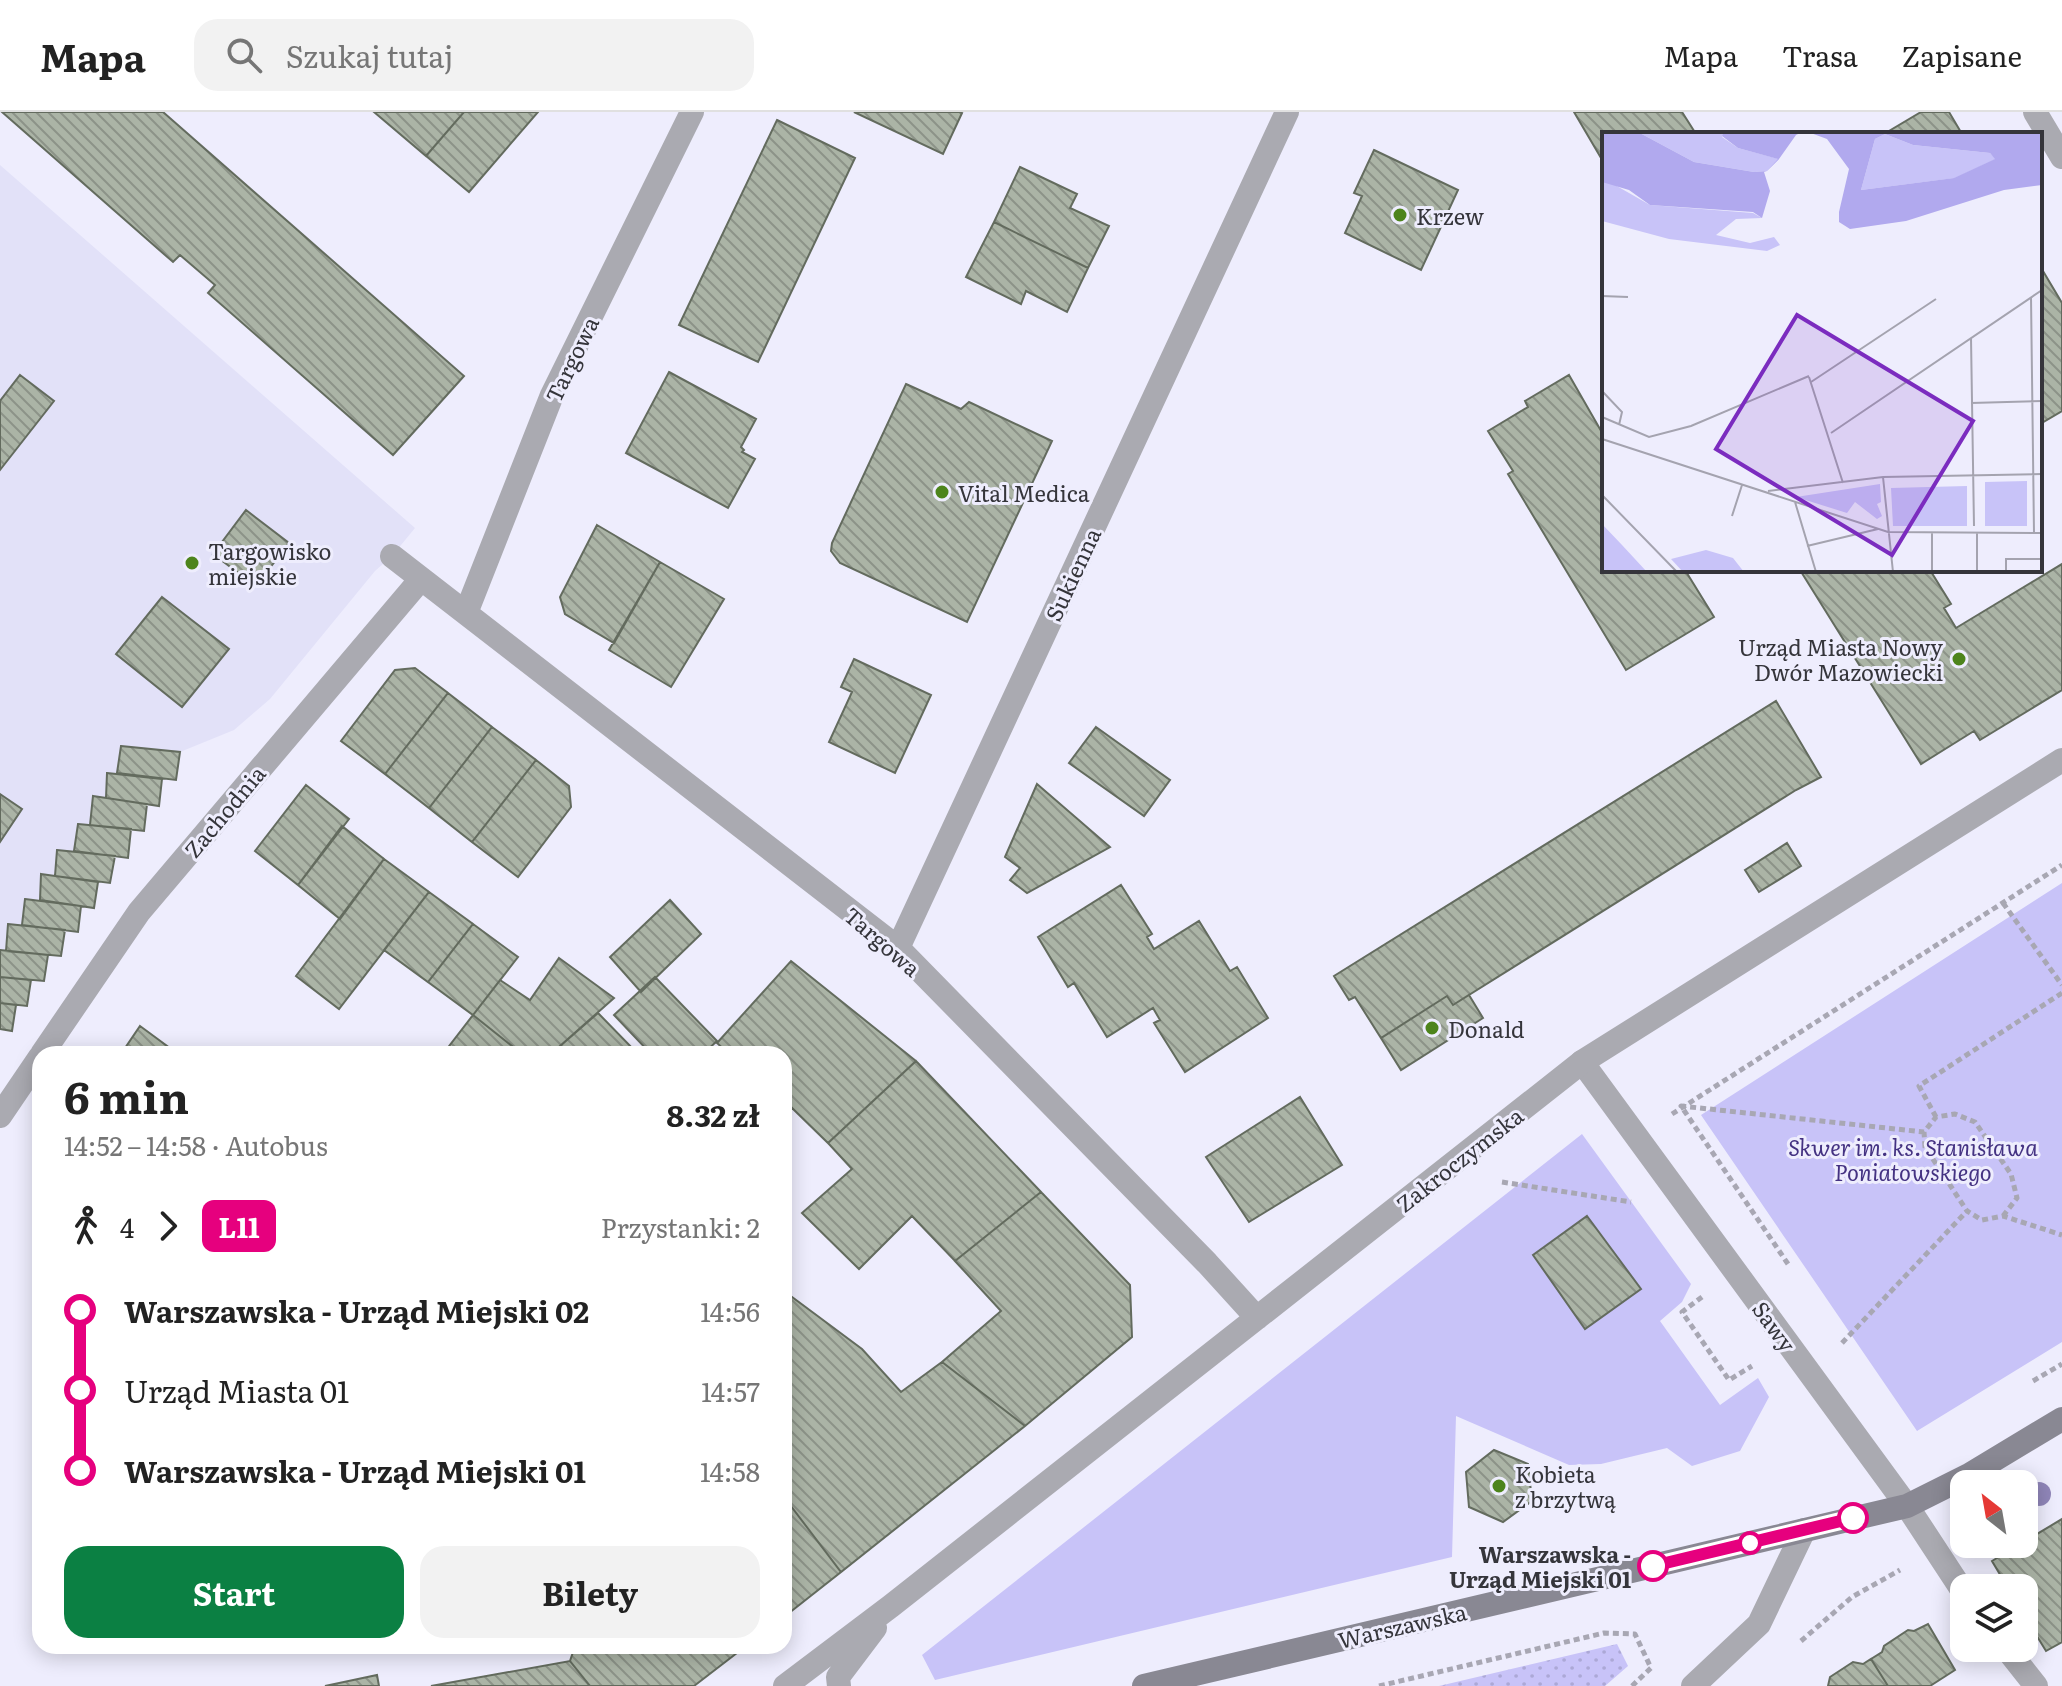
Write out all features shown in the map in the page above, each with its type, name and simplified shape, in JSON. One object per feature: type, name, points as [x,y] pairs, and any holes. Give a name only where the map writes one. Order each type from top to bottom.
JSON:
[{"type":"street","name":"Targowa","points":[[466,613],[552,395],[692,112]]},
{"type":"street","name":"Sukienna","points":[[898,948],[1287,112]]},
{"type":"street","points":[[2035,112],[2062,157]]},
{"type":"street","name":"Targowa","points":[[392,556],[898,948],[1207,1263],[1257,1318]]},
{"type":"street","name":"Zachodnia","points":[[48,1046],[139,912],[421,579]]},
{"type":"street","name":"Zakroczymska","points":[[785,1686],[1582,1062],[2062,760]]},
{"type":"street","name":"Sawy","points":[[1582,1062],[1907,1506],[1951,1574]]},
{"type":"street","name":"Zachodnia","points":[[0,1116],[32,1069]]},
{"type":"street","name":"Warszawska","points":[[1144,1686],[1907,1506],[1969,1475],[2062,1419]]},
{"type":"street","points":[[1693,1686],[1759,1624],[1804,1530]]},
{"type":"street","name":"Zakroczymska","points":[[839,1686],[838,1677],[891,1606]]},
{"type":"street","points":[[2017,1662],[2036,1686]]},
{"type":"path","points":[[1639,1140],[1681,1106],[2062,865]]},
{"type":"path","points":[[2003,903],[2062,985]]},
{"type":"path","points":[[1936,1117],[1919,1086],[2062,993]]},
{"type":"path","points":[[1681,1106],[1924,1132]]},
{"type":"path","points":[[1681,1106],[1788,1264]]},
{"type":"path","points":[[2003,1216],[2017,1198],[2011,1174],[1975,1122],[1955,1114],[1936,1117],[1924,1132],[1925,1147],[1967,1211],[1982,1220],[2003,1216],[2062,1235]]},
{"type":"path","points":[[1502,1182],[1642,1203]]},
{"type":"path","points":[[1842,1343],[1967,1211]]},
{"type":"path","points":[[1706,1294],[1682,1312],[1729,1380],[1756,1363]]},
{"type":"path","points":[[1833,1330],[1850,1356]]},
{"type":"path","points":[[2023,1388],[2062,1364]]},
{"type":"path","points":[[1798,1643],[1852,1597],[1896,1572],[1940,1557]]},
{"type":"path","points":[[1379,1686],[1604,1633],[1635,1634],[1651,1668],[1632,1686]]},
{"type":"path","points":[[1642,1677],[1650,1686]]},
{"type":"shaded area","name":"Targowisko miejskie","points":[[0,165],[415,528],[375,571],[270,699],[234,730],[180,752],[121,746],[117,773],[107,773],[106,798],[93,796],[90,825],[78,824],[74,851],[58,850],[55,876],[41,875],[40,900],[25,899],[22,925],[8,924],[6,951],[0,950]]},
{"type":"green space","name":"Skwer im. ks. Stanisława Poniatowskiego","points":[[2062,883],[2062,1342],[1917,1431],[1701,1115]]},
{"type":"green space","points":[[1582,1134],[1691,1284],[1682,1302],[1660,1321],[1720,1405],[1758,1378],[1769,1397],[1740,1451],[1692,1466],[1667,1448],[1601,1464],[1569,1465],[1456,1416],[1452,1557],[935,1680],[922,1655]]},
{"type":"green space","points":[[1617,1644],[1628,1666],[1605,1686],[1439,1686]]},
{"type":"building","points":[[2,112],[163,112],[464,376],[393,455],[208,293],[215,285],[180,255],[173,262]]},
{"type":"building","points":[[374,112],[464,112],[426,156]]},
{"type":"building","points":[[464,112],[538,112],[469,192],[426,156]]},
{"type":"building","points":[[854,112],[959,112],[962,113],[943,154]]},
{"type":"building","points":[[1574,112],[1682,112],[1695,132],[1602,132],[1602,160]]},
{"type":"building","points":[[1921,112],[1949,112],[1961,132],[1887,132]]},
{"type":"building","points":[[777,120],[855,158],[758,362],[679,325]]},
{"type":"building","name":"Krzew","points":[[1374,150],[1458,190],[1421,270],[1345,233],[1362,196],[1354,193]]},
{"type":"building","points":[[1020,167],[1077,194],[1070,208],[1109,226],[1088,268],[994,222]]},
{"type":"building","points":[[994,222],[1088,268],[1067,312],[1026,291],[1021,304],[966,277]]},
{"type":"building","points":[[2042,269],[2062,303],[2062,411],[2042,423]]},
{"type":"building","points":[[669,372],[756,419],[741,447],[742,452],[755,459],[728,508],[626,453]]},
{"type":"building","points":[[20,375],[54,401],[0,470],[0,401]]},
{"type":"building","points":[[1569,375],[1602,433],[1602,572],[1686,572],[1714,617],[1626,670],[1508,474],[1513,471],[1488,431],[1528,407],[1525,401]]},
{"type":"building","name":"Vital Medica","points":[[906,384],[961,409],[969,402],[1052,441],[967,622],[840,563],[831,551]]},
{"type":"building","points":[[246,510],[289,543],[256,586],[213,554]]},
{"type":"building","points":[[597,525],[660,562],[614,643],[565,614],[560,597]]},
{"type":"building","points":[[660,562],[724,599],[671,687],[609,650]]},
{"type":"building","name":"Urząd Miasta Nowy Dwór Mazowiecki","points":[[2062,564],[2062,690],[1980,740],[1974,731],[1921,764],[1801,572],[1931,572],[1951,604],[1944,608],[1956,628]]},
{"type":"building","points":[[162,597],[229,649],[182,707],[116,654]]},
{"type":"building","points":[[854,659],[931,695],[895,773],[829,742],[852,692],[841,687]]},
{"type":"building","points":[[415,668],[448,693],[385,774],[341,741],[395,670]]},
{"type":"building","points":[[448,693],[492,727],[429,808],[385,774]]},
{"type":"building","points":[[1776,701],[1821,777],[1453,1005],[1447,996],[1381,1038],[1355,997],[1349,1000],[1334,976]]},
{"type":"building","points":[[492,727],[536,760],[472,842],[429,808]]},
{"type":"building","points":[[1096,727],[1170,780],[1144,816],[1069,763]]},
{"type":"building","points":[[121,746],[180,752],[176,780],[117,773]]},
{"type":"building","points":[[536,760],[569,786],[571,807],[518,877],[472,842]]},
{"type":"building","points":[[107,773],[162,779],[159,806],[106,798]]},
{"type":"building","points":[[1037,784],[1110,847],[1027,893],[1010,880],[1020,868],[1005,857]]},
{"type":"building","points":[[306,785],[349,819],[298,885],[255,851]]},
{"type":"building","points":[[0,794],[22,809],[0,842]]},
{"type":"building","points":[[93,796],[147,804],[144,831],[90,825]]},
{"type":"building","points":[[78,824],[131,829],[128,858],[74,851]]},
{"type":"building","points":[[342,826],[384,859],[340,919],[298,885]]},
{"type":"building","points":[[1787,843],[1801,866],[1759,892],[1745,870]]},
{"type":"building","points":[[57,850],[115,856],[110,883],[55,876]]},
{"type":"building","points":[[384,859],[429,892],[339,1009],[296,976]]},
{"type":"building","points":[[41,874],[98,882],[94,908],[40,900]]},
{"type":"building","points":[[1121,885],[1152,934],[1147,937],[1154,949],[1199,921],[1230,971],[1237,967],[1268,1018],[1185,1072],[1154,1023],[1160,1020],[1153,1008],[1107,1037],[1074,983],[1068,987],[1038,937]]},
{"type":"building","points":[[429,892],[473,924],[428,982],[384,950]]},
{"type":"building","points":[[25,899],[81,906],[78,932],[22,925]]},
{"type":"building","points":[[670,900],[701,934],[641,992],[610,957]]},
{"type":"building","points":[[8,924],[65,930],[61,956],[6,951]]},
{"type":"building","points":[[473,924],[518,957],[473,1015],[428,982]]},
{"type":"building","points":[[0,950],[48,955],[44,981],[0,977]]},
{"type":"building","points":[[559,958],[614,998],[560,1046],[512,1046],[473,1015],[500,980],[530,1000]]},
{"type":"building","points":[[791,961],[916,1061],[828,1143],[792,1108],[792,1046],[720,1046],[717,1043]]},
{"type":"building","points":[[0,977],[31,980],[27,1006],[0,1003]]},
{"type":"building","points":[[655,977],[717,1041],[712,1046],[643,1046],[614,1015]]},
{"type":"building","name":"Donald","points":[[1469,995],[1483,1018],[1401,1070],[1381,1038],[1447,996],[1453,1005]]},
{"type":"building","points":[[0,1003],[16,1005],[12,1031],[0,1029]]},
{"type":"building","points":[[598,1013],[630,1046],[560,1046]]},
{"type":"building","points":[[473,1015],[512,1046],[449,1046]]},
{"type":"building","points":[[140,1026],[167,1046],[126,1046]]},
{"type":"building","points":[[916,1061],[1041,1192],[955,1261],[912,1216],[859,1269],[802,1213],[852,1169],[828,1143]]},
{"type":"building","points":[[1300,1097],[1342,1165],[1249,1222],[1206,1157]]},
{"type":"building","points":[[1041,1192],[1130,1285],[1132,1337],[1025,1426],[942,1362],[1001,1311],[955,1261]]},
{"type":"building","points":[[1587,1216],[1641,1289],[1585,1329],[1533,1255]]},
{"type":"building","points":[[792,1297],[862,1349],[901,1392],[942,1362],[1025,1426],[841,1572],[792,1508]]},
{"type":"building","name":"Kobieta z brzytwą","points":[[1494,1450],[1528,1464],[1532,1501],[1503,1522],[1469,1507],[1466,1472]]},
{"type":"building","points":[[792,1508],[841,1572],[792,1611]]},
{"type":"building","points":[[2062,1519],[2062,1642],[2046,1651],[2038,1638],[2038,1574],[2000,1574],[1992,1561],[1997,1558],[2038,1558],[2038,1533]]},
{"type":"building","points":[[1928,1624],[1955,1670],[1930,1686],[1888,1686],[1871,1659],[1908,1630],[1914,1631]]},
{"type":"building","points":[[572,1654],[736,1654],[694,1686],[590,1686],[570,1661]]},
{"type":"building","points":[[1871,1659],[1888,1686],[1828,1686],[1830,1677],[1853,1662],[1863,1664]]},
{"type":"building","points":[[570,1661],[590,1686],[431,1686]]},
{"type":"building","points":[[377,1675],[379,1686],[325,1686]]},
{"type":"bus line","name":"L11","points":[[1653,1566],[1853,1518]]},
{"type":"place","name":"Krzew","points":[[1400,215]]},
{"type":"place","name":"Vital Medica","points":[[942,492]]},
{"type":"place","name":"Targowisko miejskie","points":[[192,563]]},
{"type":"place","name":"Urząd Miasta Nowy Dwór Mazowiecki","points":[[1959,659]]},
{"type":"place","name":"Donald","points":[[1432,1028]]},
{"type":"place","name":"Kobieta z brzytwą","points":[[1499,1486]]},
{"type":"place","name":"Warszawska - Urząd Miejski 01","points":[[1653,1566]]}]
